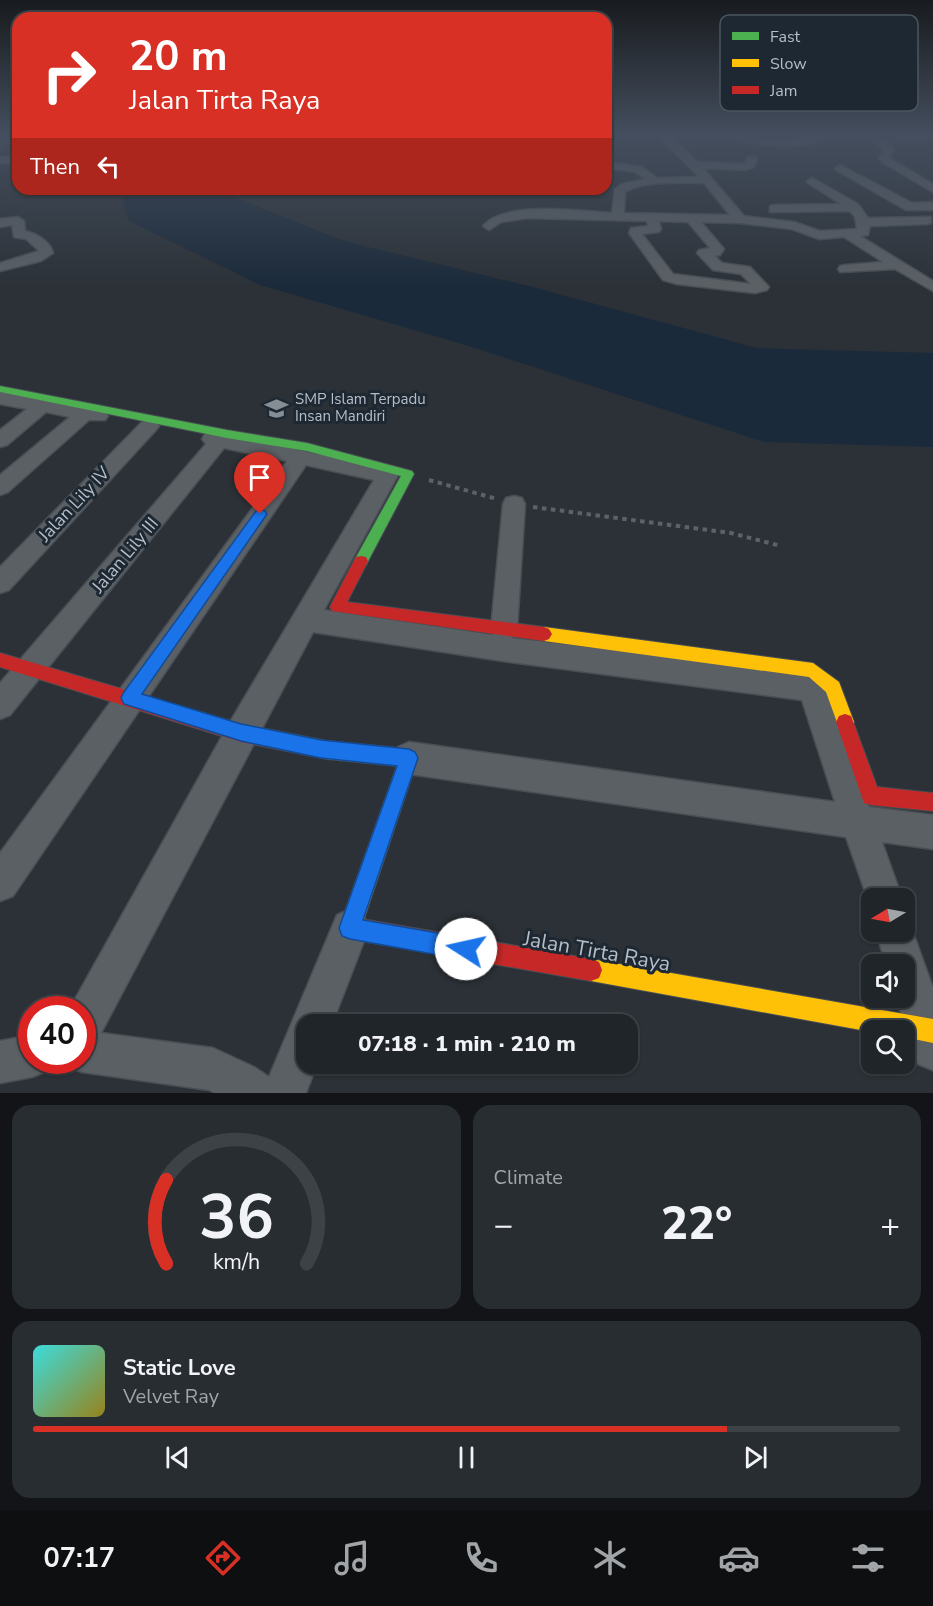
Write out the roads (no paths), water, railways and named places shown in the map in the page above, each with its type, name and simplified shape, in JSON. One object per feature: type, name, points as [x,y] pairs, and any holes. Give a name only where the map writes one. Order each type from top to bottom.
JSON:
[{"type":"street","points":[[618,217],[619,191],[621,188],[638,185]]},
{"type":"street","points":[[712,185],[740,219]]},
{"type":"street","points":[[489,226],[491,221],[499,218],[559,213],[652,220],[740,219],[794,226],[819,235],[863,232],[863,222],[854,207],[820,185]]},
{"type":"street","points":[[871,185],[910,207],[930,222]]},
{"type":"street","points":[[910,207],[933,206]]},
{"type":"street","points":[[774,209],[854,207]]},
{"type":"street","points":[[652,220],[655,229],[635,233],[668,277],[711,284],[762,288],[746,270],[718,267],[704,253],[715,252],[717,249],[692,219]]},
{"type":"street","points":[[0,223],[18,221],[19,234],[30,236],[46,249],[46,252],[36,258],[0,267]]},
{"type":"street","points":[[863,222],[930,222]]},
{"type":"street","points":[[848,234],[933,287]]},
{"type":"street","points":[[845,269],[898,265]]},
{"type":"street","points":[[0,389],[227,434],[306,447],[408,474],[337,607],[813,670],[833,687],[871,796],[933,802]]},
{"type":"street","points":[[0,398],[387,475],[241,733],[96,1000]]},
{"type":"street","points":[[0,440],[42,406]]},
{"type":"street","points":[[0,487],[85,414]]},
{"type":"street","name":"Jalan Lily IV","points":[[0,583],[149,426]]},
{"type":"street","name":"Jalan Lily III","points":[[0,705],[220,440]]},
{"type":"street","points":[[0,883],[300,459]]},
{"type":"street","points":[[504,629],[514,504]]},
{"type":"street","points":[[306,619],[503,649],[813,688],[881,888]]},
{"type":"street","points":[[0,660],[241,733],[321,749],[409,758],[933,832]]},
{"type":"street","points":[[316,1014],[350,928],[409,758]]},
{"type":"street","name":"Jalan Tirta Raya","points":[[350,928],[931,1037]]},
{"type":"street","points":[[898,942],[931,1037]]},
{"type":"street","points":[[96,1053],[213,1069],[239,1082],[254,1093]]},
{"type":"street","points":[[0,1062],[18,1059]]},
{"type":"street","points":[[284,1093],[296,1064]]},
{"type":"water","points":[[122,195],[230,195],[344,241],[533,287],[757,348],[933,353],[933,447],[764,442],[472,347],[260,285],[129,221]]},
{"type":"place","name":"SMP Islam Terpadu Insan Mandiri","points":[[277,408]]}]
